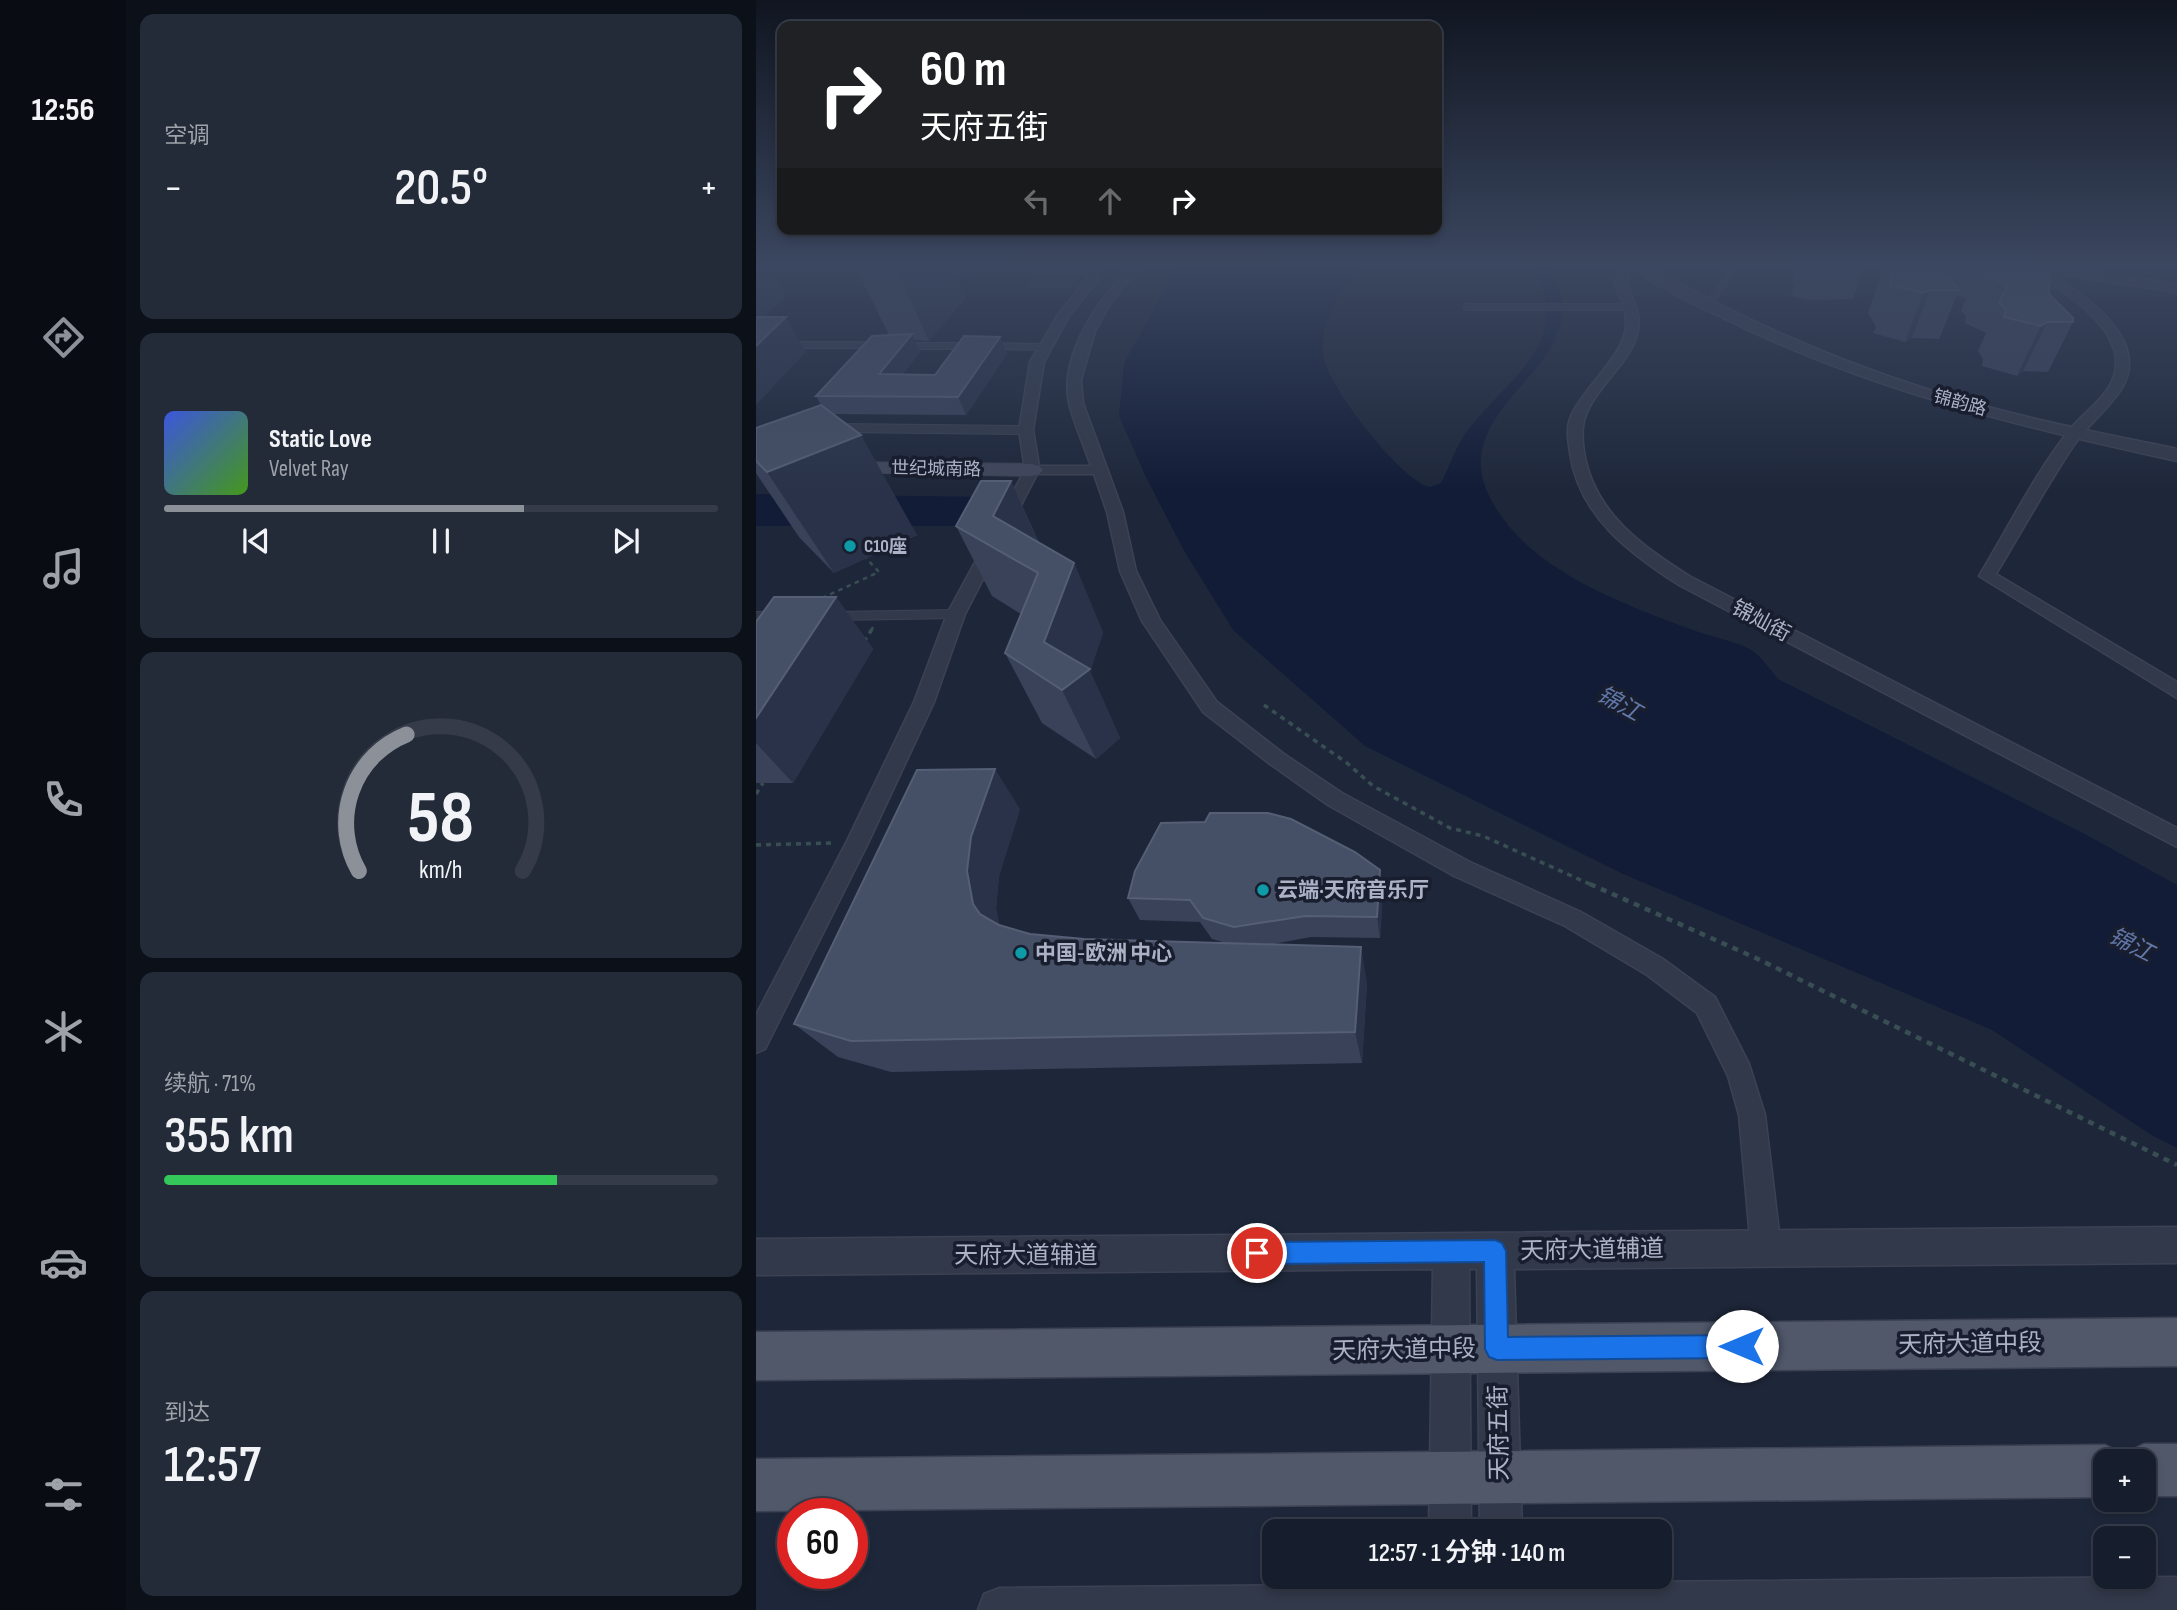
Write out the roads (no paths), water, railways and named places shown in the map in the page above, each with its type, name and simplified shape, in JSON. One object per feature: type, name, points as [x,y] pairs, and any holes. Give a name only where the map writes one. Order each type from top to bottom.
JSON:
[{"type":"main road","name":"世纪城南路","points":[[825,468],[1032,470]]},
{"type":"main road","name":"天府大道中段","points":[[756,1356],[2177,1342]]},
{"type":"main road","points":[[2156,1471],[2177,1470]]},
{"type":"main road","points":[[756,1485],[2093,1471]]},
{"type":"street","points":[[756,1041],[857,843],[924,702],[956,614],[1032,470],[1026,430],[1037,362],[1049,341]]},
{"type":"street","points":[[1086,341],[1074,380],[1076,404],[1115,512],[1128,571],[1151,621],[1210,707],[1278,760],[1335,799],[1462,869],[1573,919],[1655,967],[1706,1005],[1740,1073],[1752,1115],[1766,1249]]},
{"type":"street","name":"锦灿街","points":[[1627,341],[1574,425],[1576,455],[1582,480],[1593,502],[1620,535],[1654,562],[1685,581],[2177,838]]},
{"type":"street","name":"锦韵路","points":[[1789,341],[1870,376],[1946,401],[2177,445]]},
{"type":"street","name":"锦韵路","points":[[1808,341],[1862,363],[1939,388],[2177,455]]},
{"type":"street","points":[[2116,341],[2121,348],[2123,366],[2119,380],[2109,396],[2078,428],[1987,576],[2177,691]]},
{"type":"street","points":[[1032,470],[1099,470]]},
{"type":"street","name":"天府大道辅道","points":[[756,1257],[2177,1245]]},
{"type":"street","name":"天府五街","points":[[1451,1251],[1500,1477],[1501,1519]]},
{"type":"street","name":"天府五街","points":[[1450,1519],[1450,1478],[1495,1251]]},
{"type":"street","points":[[1000,1610],[1502,1597],[2177,1599]]},
{"type":"lane","points":[[784,345],[880,345]]},
{"type":"lane","points":[[894,346],[977,346]]},
{"type":"lane","points":[[991,346],[1046,347]]},
{"type":"lane","points":[[824,428],[1026,430]]},
{"type":"lane","points":[[808,616],[956,614]]},
{"type":"lane","points":[[756,616],[783,616]]},
{"type":"water","name":"锦江","points":[[1136,341],[1323,341],[1323,355],[1327,369],[1350,408],[1402,468],[1417,481],[1430,487],[1441,483],[1468,430],[1519,374],[1540,341],[1554,341],[1491,426],[1481,456],[1482,476],[1494,505],[1511,529],[1532,549],[1582,583],[1610,597],[1753,651],[1778,679],[2085,834],[2177,885],[2177,1148],[2153,1136],[1992,1030],[1623,874],[1365,746],[1233,630],[1183,549],[1145,475],[1119,416],[1124,364]]},
{"type":"water","points":[[756,494],[995,497],[979,526],[756,526]]},
{"type":"place","name":"C10座","points":[[850,546]]},
{"type":"place","name":"云端·天府音乐厅","points":[[1263,890]]},
{"type":"place","name":"中国-欧洲 中心","points":[[1021,953]]}]
